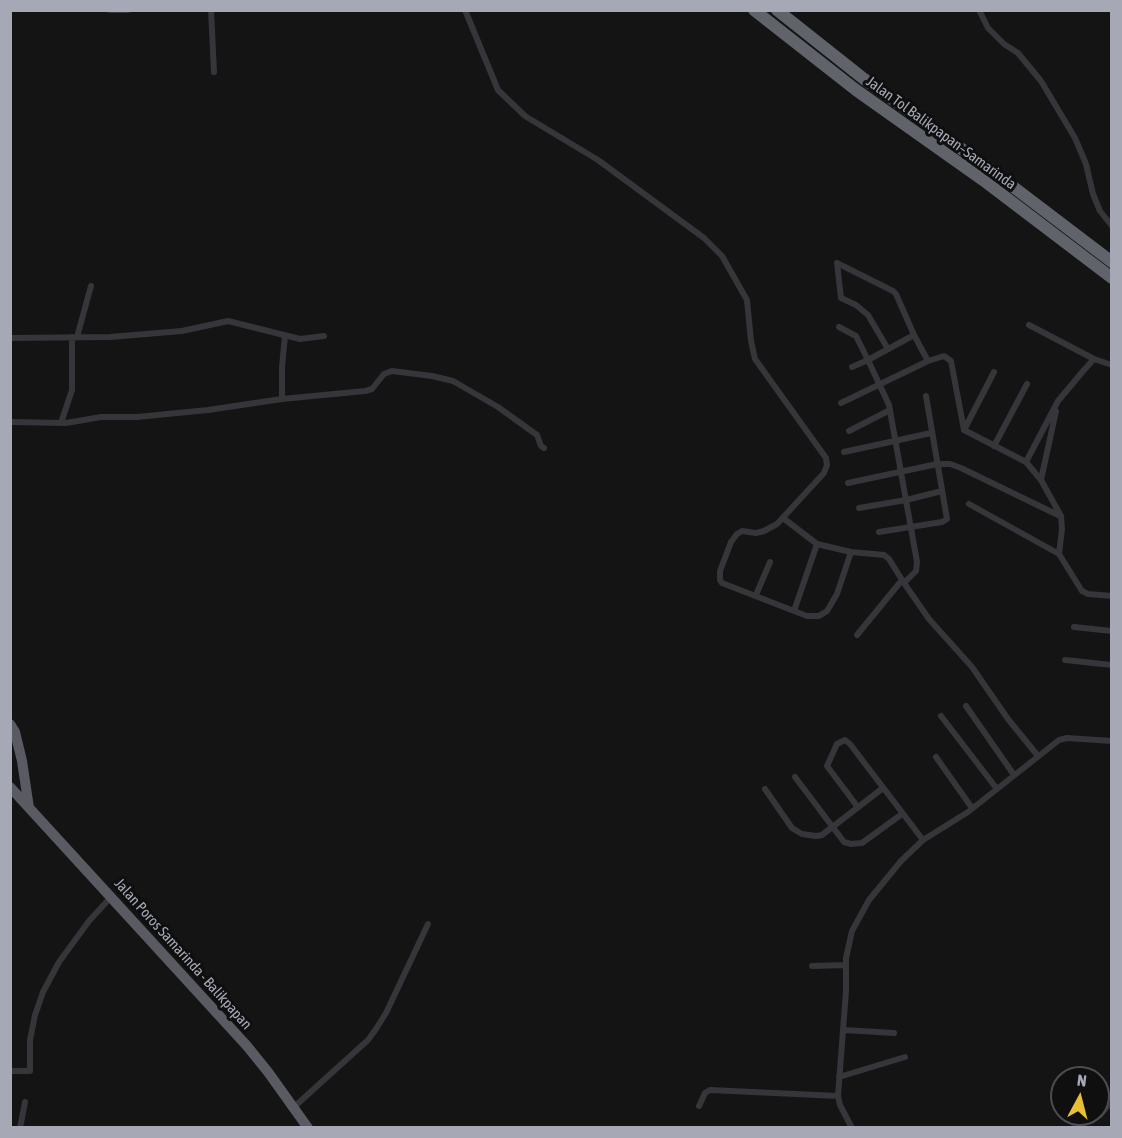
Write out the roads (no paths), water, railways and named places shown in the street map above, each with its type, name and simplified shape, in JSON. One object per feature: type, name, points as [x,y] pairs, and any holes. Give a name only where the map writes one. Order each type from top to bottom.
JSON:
[{"type":"highway","name":"Jalan Tol Balikpapan–Samarinda","points":[[754,10],[856,90],[983,180],[1112,278]]},
{"type":"highway","name":"Jalan Tol Balikpapan–Samarinda","points":[[777,10],[864,80],[991,170],[1112,262]]},
{"type":"highway","points":[[10,724],[15,732],[22,761],[29,808]]},
{"type":"highway","name":"Jalan Poros Samarinda - Balikpapan","points":[[10,788],[247,1046],[308,1128]]},
{"type":"street","points":[[110,10],[128,10]]},
{"type":"street","points":[[211,10],[214,72]]},
{"type":"street","points":[[465,10],[498,90],[525,116],[598,160],[704,238],[722,256],[747,300],[754,359],[826,458],[827,465],[824,473],[783,518],[764,531],[739,532],[731,542],[720,571],[722,583],[807,616],[819,616],[827,611],[837,594],[851,552]]},
{"type":"street","points":[[979,10],[988,28],[1004,44],[1018,53],[1041,81],[1075,138],[1100,211],[1112,226]]},
{"type":"street","points":[[888,349],[868,315],[856,304],[841,298],[837,263],[896,294],[927,361]]},
{"type":"street","points":[[61,423],[72,390],[74,337],[91,286]]},
{"type":"street","points":[[10,338],[182,331],[228,321],[300,339],[324,336]]},
{"type":"street","points":[[1029,325],[1094,359],[1112,365]]},
{"type":"street","points":[[839,327],[856,336],[890,410],[917,569],[857,635]]},
{"type":"street","points":[[852,367],[914,335]]},
{"type":"street","points":[[282,399],[285,336]]},
{"type":"street","points":[[841,403],[880,386],[927,361],[944,356],[951,360],[964,430]]},
{"type":"street","points":[[1026,462],[1058,401],[1094,359]]},
{"type":"street","points":[[10,422],[61,423],[101,417],[137,417],[369,390],[384,374],[392,371],[453,381],[498,407],[537,435],[544,448]]},
{"type":"street","points":[[964,430],[994,372]]},
{"type":"street","points":[[994,446],[1027,384]]},
{"type":"street","points":[[879,532],[945,521],[947,515],[926,396]]},
{"type":"street","points":[[1041,480],[1058,401]]},
{"type":"street","points":[[849,431],[890,410]]},
{"type":"street","points":[[964,430],[1026,462],[1041,480],[1061,516],[1059,554]]},
{"type":"street","points":[[844,452],[931,433]]},
{"type":"street","points":[[848,483],[937,464],[950,464],[1061,516]]},
{"type":"street","points":[[860,508],[942,491]]},
{"type":"street","points":[[969,504],[1059,554],[1084,593],[1112,596]]},
{"type":"street","points":[[783,518],[817,544],[851,552],[884,555],[893,563],[903,582],[929,619],[972,667],[1008,719],[1038,756]]},
{"type":"street","points":[[794,611],[817,544]]},
{"type":"street","points":[[756,596],[770,562]]},
{"type":"street","points":[[1074,627],[1112,631]]},
{"type":"street","points":[[1065,660],[1112,665]]},
{"type":"street","points":[[966,706],[1014,775]]},
{"type":"street","points":[[941,716],[997,789]]},
{"type":"street","points":[[852,1128],[838,1096],[849,940],[860,914],[883,882],[923,840],[972,808],[1062,739],[1112,741]]},
{"type":"street","points":[[857,806],[827,766],[832,752],[841,741],[848,741],[923,840]]},
{"type":"street","points":[[936,758],[972,808]]},
{"type":"street","points":[[795,777],[844,842],[855,845],[862,843],[902,814]]},
{"type":"street","points":[[765,789],[796,832],[816,836],[822,835],[883,788]]},
{"type":"street","points":[[10,1071],[30,1071],[30,1040],[43,992],[59,962],[89,921],[111,897]]},
{"type":"street","points":[[294,1107],[368,1040],[386,1013],[428,924]]},
{"type":"street","points":[[812,966],[846,965]]},
{"type":"street","points":[[844,1030],[894,1033]]},
{"type":"street","points":[[840,1077],[905,1056]]},
{"type":"street","points":[[699,1106],[705,1093],[710,1090],[838,1096]]},
{"type":"street","points":[[1074,1128],[1100,1115],[1112,1101]]},
{"type":"street","points":[[20,1128],[25,1102]]}]
